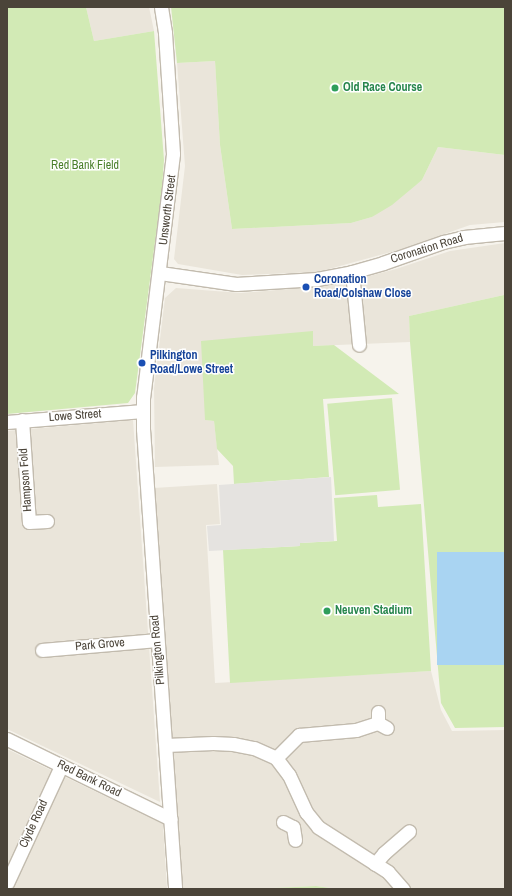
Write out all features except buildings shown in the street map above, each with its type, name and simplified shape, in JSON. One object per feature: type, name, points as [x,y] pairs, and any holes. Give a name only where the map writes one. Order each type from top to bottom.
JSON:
[{"type":"street","name":"Unsworth Street","points":[[143,412],[143,397],[160,273],[173,154],[165,33],[160,7]]},
{"type":"street","name":"Coronation Road","points":[[160,273],[236,284],[317,279],[352,272],[443,242],[464,237],[505,233]]},
{"type":"street","points":[[352,272],[359,345]]},
{"type":"street","name":"Lowe Street","points":[[7,422],[143,412]]},
{"type":"street","name":"Pilkington Road","points":[[143,412],[145,477],[166,745],[175,889]]},
{"type":"street","name":"Hampson Fold","points":[[22,420],[29,522],[47,521]]},
{"type":"street","name":"Park Grove","points":[[42,650],[157,640]]},
{"type":"street","points":[[276,758],[299,735],[356,730],[381,721]]},
{"type":"street","name":"Red Bank Road","points":[[7,739],[171,819]]},
{"type":"street","points":[[166,745],[213,743],[233,744],[254,748],[276,758],[289,776],[310,817],[325,832],[388,872],[404,889]]},
{"type":"street","name":"Clyde Road","points":[[7,883],[61,766]]},
{"type":"street","points":[[295,840],[288,825],[310,817]]},
{"type":"street","points":[[375,864],[390,841],[408,831]]},
{"type":"shaded area","points":[[86,7],[149,7],[154,31],[94,41]]},
{"type":"shaded area","points":[[215,61],[220,145],[232,229],[351,223],[372,217],[422,180],[438,147],[505,155],[505,222],[470,225],[402,249],[318,272],[242,275],[178,264],[174,259],[185,166],[177,63]]},
{"type":"shaded area","points":[[505,243],[504,295],[409,316],[410,342],[313,346],[313,332],[206,420],[214,421],[219,465],[155,467],[154,388],[165,298],[176,288],[241,293],[322,286],[343,283],[396,269],[450,251]]},
{"type":"shaded area","points":[[133,420],[160,802],[7,729],[7,431]]},
{"type":"shaded area","points":[[331,477],[334,541],[300,543],[300,546],[209,551],[207,526],[221,525],[219,485]]},
{"type":"shaded area","points":[[217,484],[220,524],[206,525],[215,683],[431,671],[441,710],[452,731],[505,730],[505,889],[337,889],[316,886],[252,889],[182,889],[156,547],[154,488]]},
{"type":"shaded area","points":[[7,749],[163,824],[167,889],[7,889]]},
{"type":"green space","name":"Red Bank Field","points":[[7,7],[86,7],[94,41],[154,31],[164,160],[162,189],[135,393],[128,403],[7,414]]},
{"type":"green space","points":[[171,7],[505,7],[505,155],[438,147],[422,180],[392,205],[372,217],[351,223],[232,229],[220,145],[215,61],[177,63]]},
{"type":"green space","points":[[505,259],[505,727],[455,728],[441,703],[409,316],[504,295]]},
{"type":"green space","points":[[313,331],[313,346],[334,345],[399,394],[323,399],[329,477],[234,484],[233,466],[217,449],[214,421],[205,420],[201,341]]},
{"type":"green space","points":[[392,398],[400,490],[335,495],[327,404]]},
{"type":"green space","name":"Neuven Stadium","points":[[377,495],[378,507],[421,504],[431,671],[230,683],[223,550],[300,546],[300,543],[337,541],[334,498]]},
{"type":"green space","points":[[316,886],[337,889],[252,889]]},
{"type":"water","points":[[437,552],[505,552],[505,665],[437,665]]},
{"type":"place","name":"Old Race Course","points":[[335,88]]},
{"type":"place","name":"Coronation Road/Colshaw Close","points":[[306,287]]},
{"type":"place","name":"Pilkington Road/Lowe Street","points":[[142,363]]},
{"type":"place","name":"Neuven Stadium","points":[[327,611]]}]
